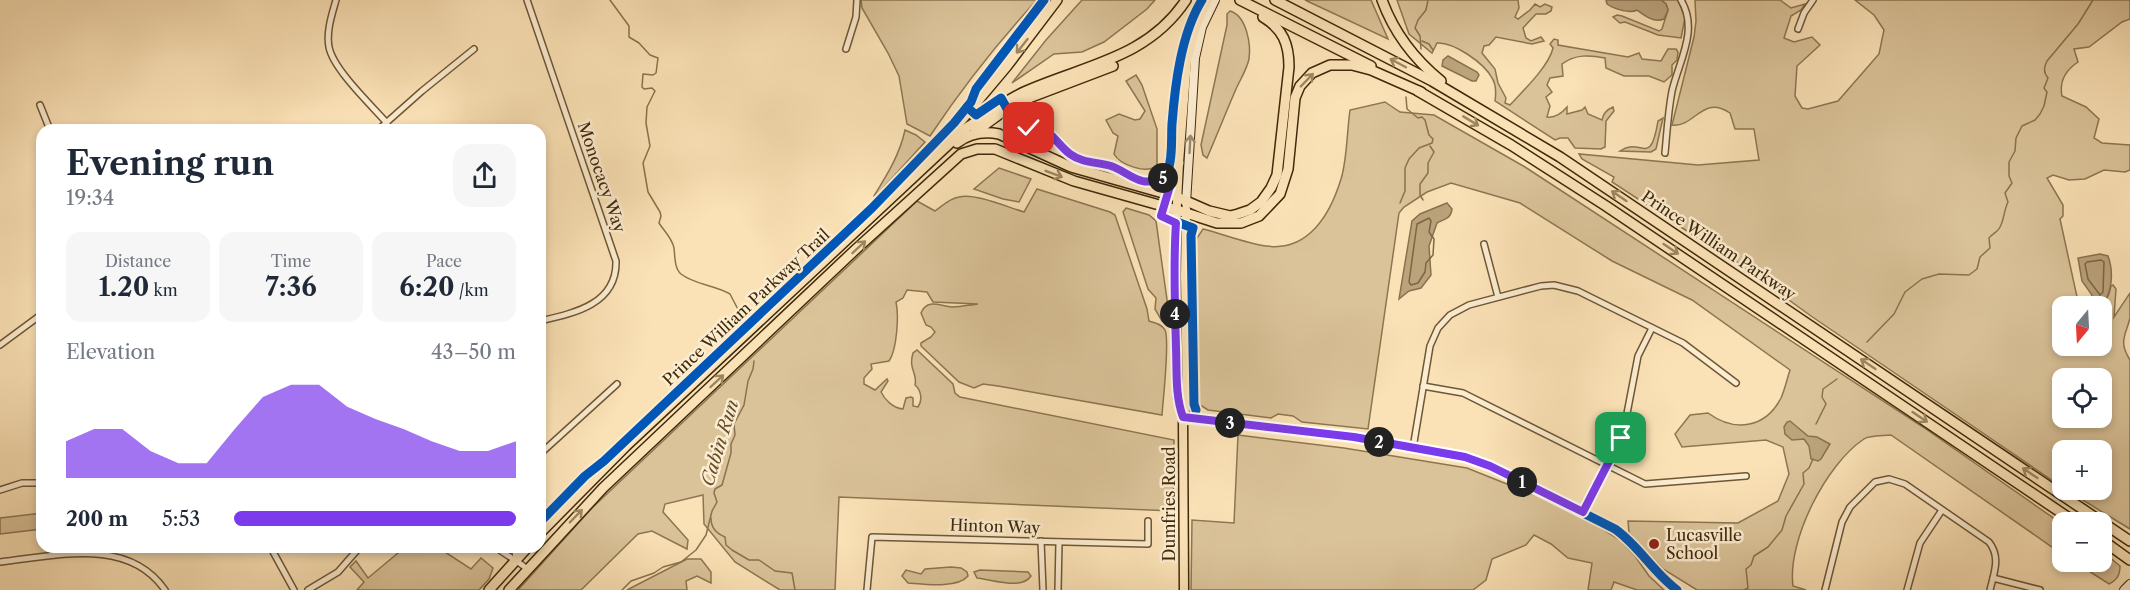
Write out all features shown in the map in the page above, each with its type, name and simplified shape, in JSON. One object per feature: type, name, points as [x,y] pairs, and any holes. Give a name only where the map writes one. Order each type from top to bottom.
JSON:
[{"type":"highway","points":[[898,192],[971,110],[1058,0]]},
{"type":"highway","points":[[546,527],[626,446],[965,129],[1023,92],[1132,50],[1162,28],[1186,0]]},
{"type":"highway","points":[[882,225],[890,211],[972,134],[1007,109],[1037,95],[1114,66],[1135,55],[1165,32],[1191,0]]},
{"type":"highway","points":[[917,174],[958,141],[972,134],[986,132],[999,134],[1071,167],[1177,197],[1221,214],[1230,216],[1245,213],[1256,207],[1267,196],[1277,175],[1289,67],[1288,48],[1282,33],[1275,26],[1235,0]]},
{"type":"highway","points":[[1240,0],[1421,92]]},
{"type":"highway","name":"Prince William Parkway","points":[[1275,0],[1369,47],[1474,105],[1560,157],[2130,541]]},
{"type":"highway","points":[[1382,0],[1394,28],[1418,61],[1474,105]]},
{"type":"highway","points":[[546,549],[603,488],[957,156],[981,148],[1002,150],[1039,168],[1074,181],[1217,223],[1231,224],[1251,220],[1267,210],[1280,194],[1286,181],[1295,98],[1304,82],[1318,70],[1330,65],[1352,64],[1421,92]]},
{"type":"highway","name":"Prince William Parkway","points":[[1421,92],[1511,145],[1606,206],[2060,512]]},
{"type":"highway","points":[[1034,151],[1019,136],[1015,121],[1022,106],[1037,95]]},
{"type":"highway","points":[[1151,189],[1166,182],[1179,163]]},
{"type":"highway","points":[[2112,547],[2130,560]]},
{"type":"highway","points":[[489,590],[522,553]]},
{"type":"highway","points":[[509,590],[542,553]]},
{"type":"main road","name":"Dumfries Road","points":[[1184,590],[1183,417],[1187,402],[1185,276],[1181,211],[1177,197],[1188,52],[1196,27],[1211,1]]},
{"type":"main road","name":"Dumfries Road","points":[[1181,211],[1186,202]]},
{"type":"street","points":[[336,0],[329,31],[331,53],[339,68],[387,123],[474,49]]},
{"type":"street","name":"Monocacy Way","points":[[527,0],[616,261],[614,279],[603,297],[590,305],[546,319]]},
{"type":"street","points":[[846,49],[856,16],[857,0]]},
{"type":"street","points":[[1665,153],[1672,93],[1689,25],[1687,12],[1681,0]]},
{"type":"street","points":[[1798,29],[1804,13],[1813,0]]},
{"type":"street","points":[[1186,202],[1195,58],[1211,1]]},
{"type":"street","points":[[40,105],[48,124]]},
{"type":"street","points":[[1484,244],[1498,297]]},
{"type":"street","points":[[1413,448],[1431,346],[1438,328],[1459,309],[1541,286],[1566,287],[1578,291],[1683,343],[1736,383]]},
{"type":"street","points":[[0,345],[36,318]]},
{"type":"street","points":[[1583,512],[1624,429],[1638,356],[1652,328]]},
{"type":"street","points":[[546,448],[616,384]]},
{"type":"street","points":[[1423,386],[1462,393],[1637,481],[1652,484],[1746,476]]},
{"type":"street","points":[[1183,417],[1354,437],[1478,461],[1583,512],[1626,537],[1644,554],[1661,576],[1677,590]]},
{"type":"street","points":[[1825,590],[1844,517],[1850,507],[1872,484],[1885,480],[1898,481],[1992,545],[1997,561],[1990,590]]},
{"type":"street","points":[[0,490],[22,483],[36,483]]},
{"type":"street","points":[[1907,590],[1920,543],[1942,510]]},
{"type":"street","name":"Hinton Way","points":[[867,590],[872,537],[1148,544],[1148,521]]},
{"type":"street","points":[[1041,541],[1043,590]]},
{"type":"street","points":[[1058,590],[1059,542]]},
{"type":"street","points":[[274,553],[294,590]]},
{"type":"street","points":[[308,590],[338,572],[355,553]]},
{"type":"street","points":[[502,553],[508,558],[516,559],[527,569]]},
{"type":"street","points":[[515,553],[516,559]]},
{"type":"street","points":[[0,562],[74,555],[107,555],[138,564],[152,574],[165,590]]},
{"type":"street","points":[[1993,578],[2040,590]]},
{"type":"shaded area","points":[[861,0],[1037,0],[981,66],[930,136],[907,124],[899,76],[862,8]]},
{"type":"shaded area","points":[[1082,0],[1155,0],[1147,9],[1104,42],[1082,52],[1054,54],[1012,83],[1046,40]]},
{"type":"shaded area","points":[[1305,0],[1371,0],[1388,39]]},
{"type":"shaded area","points":[[1397,0],[1518,0],[1519,8],[1515,17],[1518,19],[1535,4],[1540,7],[1545,4],[1552,7],[1551,11],[1546,14],[1536,14],[1523,28],[1526,38],[1531,41],[1541,37],[1544,41],[1532,44],[1496,37],[1489,45],[1484,46],[1482,53],[1495,69],[1498,83],[1506,98],[1505,103],[1510,105],[1546,63],[1553,48],[1550,44],[1554,39],[1558,40],[1558,45],[1628,57],[1639,53],[1642,59],[1661,61],[1668,49],[1676,49],[1677,60],[1672,65],[1672,75],[1664,82],[1649,76],[1624,76],[1606,68],[1605,58],[1577,57],[1562,64],[1563,76],[1550,78],[1547,85],[1552,92],[1546,97],[1550,106],[1547,117],[1558,115],[1567,107],[1567,114],[1585,107],[1588,114],[1602,120],[1608,109],[1613,107],[1614,111],[1606,121],[1605,147],[1601,149],[1575,148],[1568,138],[1555,140],[1495,101],[1492,78],[1468,54],[1452,46],[1437,43],[1432,53],[1409,34]]},
{"type":"shaded area","points":[[1661,0],[1678,0],[1685,18],[1681,38],[1658,35],[1625,22],[1620,23],[1613,17],[1622,16],[1659,31],[1662,29],[1668,10],[1666,4]]},
{"type":"shaded area","points":[[1695,0],[1780,0],[1791,8],[1805,4],[1801,10],[1791,16],[1784,38],[1794,42],[1812,37],[1820,45],[1797,66],[1795,96],[1802,108],[1808,109],[1838,101],[1879,54],[1884,30],[1874,15],[1855,0],[2130,0],[2130,19],[2122,22],[2089,47],[2074,49],[2078,62],[2064,76],[2061,91],[2062,96],[2086,107],[2099,119],[2094,138],[2102,143],[2130,145],[2130,170],[2125,172],[2104,170],[2085,179],[2069,180],[2053,175],[2047,178],[2063,205],[2063,216],[2060,219],[2077,296],[2052,296],[2052,356],[2112,356],[2112,296],[2108,296],[2113,285],[2116,289],[2114,317],[2130,293],[2130,318],[2124,348],[2130,360],[2130,529],[2112,518],[2112,512],[2102,512],[2083,500],[2112,500],[2112,440],[2052,440],[2052,480],[1811,316],[1731,256],[1725,256],[1612,182],[1614,177],[1582,159],[1579,154],[1698,165],[1759,160],[1754,129],[1735,129],[1730,113],[1720,108],[1705,109],[1687,122],[1672,125],[1694,37]]},
{"type":"shaded area","points":[[1230,11],[1236,14],[1247,32],[1249,59],[1207,158],[1203,155],[1201,145],[1227,25],[1227,14]]},
{"type":"shaded area","points":[[1136,75],[1142,85],[1157,129],[1157,165],[1147,169],[1128,165],[1117,158],[1114,154],[1118,136],[1113,133],[1106,120],[1119,114],[1135,120],[1140,119],[1145,111],[1126,81]]},
{"type":"shaded area","points":[[1385,102],[1400,112],[1434,115],[1525,167],[1923,427],[2052,517],[2052,547],[1891,435],[1877,436],[1864,439],[1850,451],[1836,466],[1812,505],[1796,548],[1793,568],[1793,586],[1806,590],[1697,590],[1663,569],[1629,533],[1628,521],[1738,523],[1778,501],[1789,474],[1783,447],[1766,440],[1682,447],[1675,434],[1690,415],[1708,413],[1728,423],[1738,425],[1758,421],[1774,408],[1781,398],[1790,370],[1692,300],[1612,261],[1520,203],[1451,183],[1427,192],[1404,207],[1399,213],[1368,429],[1302,422],[1293,416],[1278,414],[1271,418],[1208,410],[1197,403],[1195,241],[1203,229],[1266,246],[1294,243],[1305,237],[1324,218],[1341,179],[1345,163],[1350,110]]},
{"type":"shaded area","points":[[1663,118],[1656,149],[1651,152],[1620,151],[1628,147],[1648,148],[1652,144],[1658,121]]},
{"type":"shaded area","points":[[905,130],[925,142],[875,197],[896,156]]},
{"type":"shaded area","points":[[999,168],[1031,179],[1019,202],[974,189]]},
{"type":"shaded area","points":[[1037,189],[1115,215],[1149,321],[1160,325],[1165,330],[1167,357],[1162,415],[998,386],[983,384],[974,388],[959,382],[921,346],[921,343],[935,332],[926,325],[921,313],[930,304],[952,307],[978,304],[933,302],[927,292],[907,290],[903,298],[896,302],[897,332],[892,356],[889,361],[871,364],[872,369],[864,378],[864,384],[875,390],[887,379],[881,392],[890,403],[903,409],[906,398],[911,397],[913,406],[918,407],[921,395],[915,385],[912,363],[913,353],[917,350],[953,384],[955,393],[960,397],[1174,440],[1173,511],[839,497],[835,590],[780,590],[735,562],[704,524],[703,495],[665,504],[663,512],[688,540],[687,549],[652,531],[638,534],[581,590],[518,590],[592,508],[917,201],[935,211],[946,202],[966,196],[991,201],[1024,212]]},
{"type":"shaded area","points":[[1126,208],[1149,215],[1156,221],[1168,307],[1166,321],[1162,321],[1155,309],[1156,298],[1148,289],[1123,212]]},
{"type":"shaded area","points":[[1238,435],[1344,448],[1467,468],[1537,496],[1601,528],[1620,540],[1649,576],[1664,590],[1637,590],[1614,582],[1611,590],[1588,590],[1592,563],[1568,558],[1551,544],[1534,535],[1526,545],[1492,559],[1486,580],[1473,590],[1191,590],[1192,520],[1234,523]]},
{"type":"shaded area","points":[[36,514],[36,530],[0,534],[0,518]]},
{"type":"shaded area","points":[[398,553],[447,553],[471,569],[481,558],[493,568],[489,579],[479,590],[357,590],[364,582],[350,567],[356,561],[368,578]]},
{"type":"shaded area","points":[[687,559],[701,559],[711,572],[711,583],[697,576],[686,581],[687,590],[627,590]]},
{"type":"shaded area","points":[[2112,559],[2120,566],[2118,577],[2109,584],[2090,572],[2112,572]]},
{"type":"shaded area","points":[[961,568],[967,572],[968,576],[956,583],[940,585],[908,583],[902,576],[906,570],[921,574],[925,569]]},
{"type":"shaded area","points":[[980,570],[1028,572],[1031,576],[1021,582],[1007,583],[977,578],[974,572]]},
{"type":"water","points":[[1606,0],[1661,0],[1666,4],[1668,10],[1664,19],[1657,20],[1646,17],[1637,10],[1626,11],[1614,8],[1607,4]]},
{"type":"water","points":[[1448,56],[1477,72],[1479,75],[1476,81],[1442,66],[1443,60]]},
{"type":"water","points":[[1447,203],[1452,209],[1450,215],[1437,223],[1429,246],[1431,275],[1421,288],[1409,291],[1399,299],[1412,221],[1420,214]]},
{"type":"water","points":[[2100,254],[2108,256],[2111,275],[2107,296],[2092,296],[2082,281],[2078,258]]},
{"type":"water","points":[[1790,421],[1808,436],[1817,437],[1830,444],[1821,459],[1818,461],[1811,459],[1809,446],[1804,439],[1792,440],[1785,434],[1784,427]]},
{"type":"waterway","name":"Cabin Run","points":[[610,0],[629,26],[629,37],[639,43],[650,55],[658,58],[656,73],[643,74],[642,87],[652,88],[655,91],[647,107],[646,123],[650,146],[643,163],[648,192],[660,212],[659,223],[673,244],[677,268],[687,278],[730,294],[743,319]]},
{"type":"waterway","points":[[1421,49],[1420,36],[1415,28],[1426,10],[1428,0]]},
{"type":"waterway","points":[[1867,342],[1894,314],[1905,292],[1922,279],[1939,274],[1969,275],[1977,269],[1980,257],[1990,248],[1989,238],[1999,229],[2008,202],[2005,193],[2012,183],[2009,176],[2009,162],[2015,151],[2016,138],[2022,126],[2035,120],[2044,106],[2047,92],[2044,88],[2048,78],[2045,72],[2046,63],[2078,24],[2093,0]]},
{"type":"waterway","points":[[1422,41],[1429,44],[1433,50]]},
{"type":"waterway","points":[[1400,203],[1405,191],[1405,168],[1409,159],[1419,148],[1432,143],[1433,139],[1429,135],[1425,120],[1422,117],[1418,118],[1407,109],[1406,97]]},
{"type":"waterway","points":[[1423,200],[1420,195],[1420,184],[1428,173],[1428,163],[1434,152],[1430,146]]},
{"type":"waterway","name":"Cabin Run","points":[[622,590],[631,581],[681,562],[696,550],[706,535],[712,511],[717,502],[715,489],[722,485],[735,435],[734,424],[744,405],[754,361]]},
{"type":"waterway","points":[[1816,424],[1826,404],[1822,397],[1823,389],[1837,379]]},
{"type":"waterway","points":[[1744,590],[1748,588],[1746,569],[1751,565],[1754,556],[1768,547],[1782,530],[1786,516],[1804,484],[1803,473],[1809,468],[1813,459]]},
{"type":"waterway","points":[[711,518],[715,530],[725,537],[726,545],[732,550],[749,560],[759,560],[775,571],[792,573],[795,590]]},
{"type":"cycle path","name":"Prince William Parkway Trail","points":[[546,516],[585,476],[604,461],[872,208],[954,123],[971,102],[976,89],[1044,0]]},
{"type":"cycle path","points":[[1019,131],[1039,128],[1046,131],[1076,158],[1107,165],[1140,180],[1152,181],[1162,178],[1168,170],[1171,159],[1173,109],[1180,60],[1189,28],[1202,0]]},
{"type":"cycle path","points":[[967,107],[976,115],[1001,98],[1010,114],[1008,125],[1011,133],[1014,133]]},
{"type":"cycle path","points":[[1163,177],[1170,186],[1161,216],[1193,228],[1191,235],[1194,404],[1196,410]]},
{"type":"cycle path","points":[[1183,418],[1354,437],[1465,457],[1490,466],[1615,529],[1677,590]]},
{"type":"place","name":"Lucasville School","points":[[1654,544]]},
{"type":"route","points":[[1029,128],[1037,127],[1047,131],[1077,158],[1110,166],[1142,181],[1153,182],[1163,177],[1170,186],[1161,216],[1176,223],[1174,278],[1177,374],[1178,398],[1183,417],[1354,437],[1465,457],[1490,466],[1583,512],[1621,438]]}]
